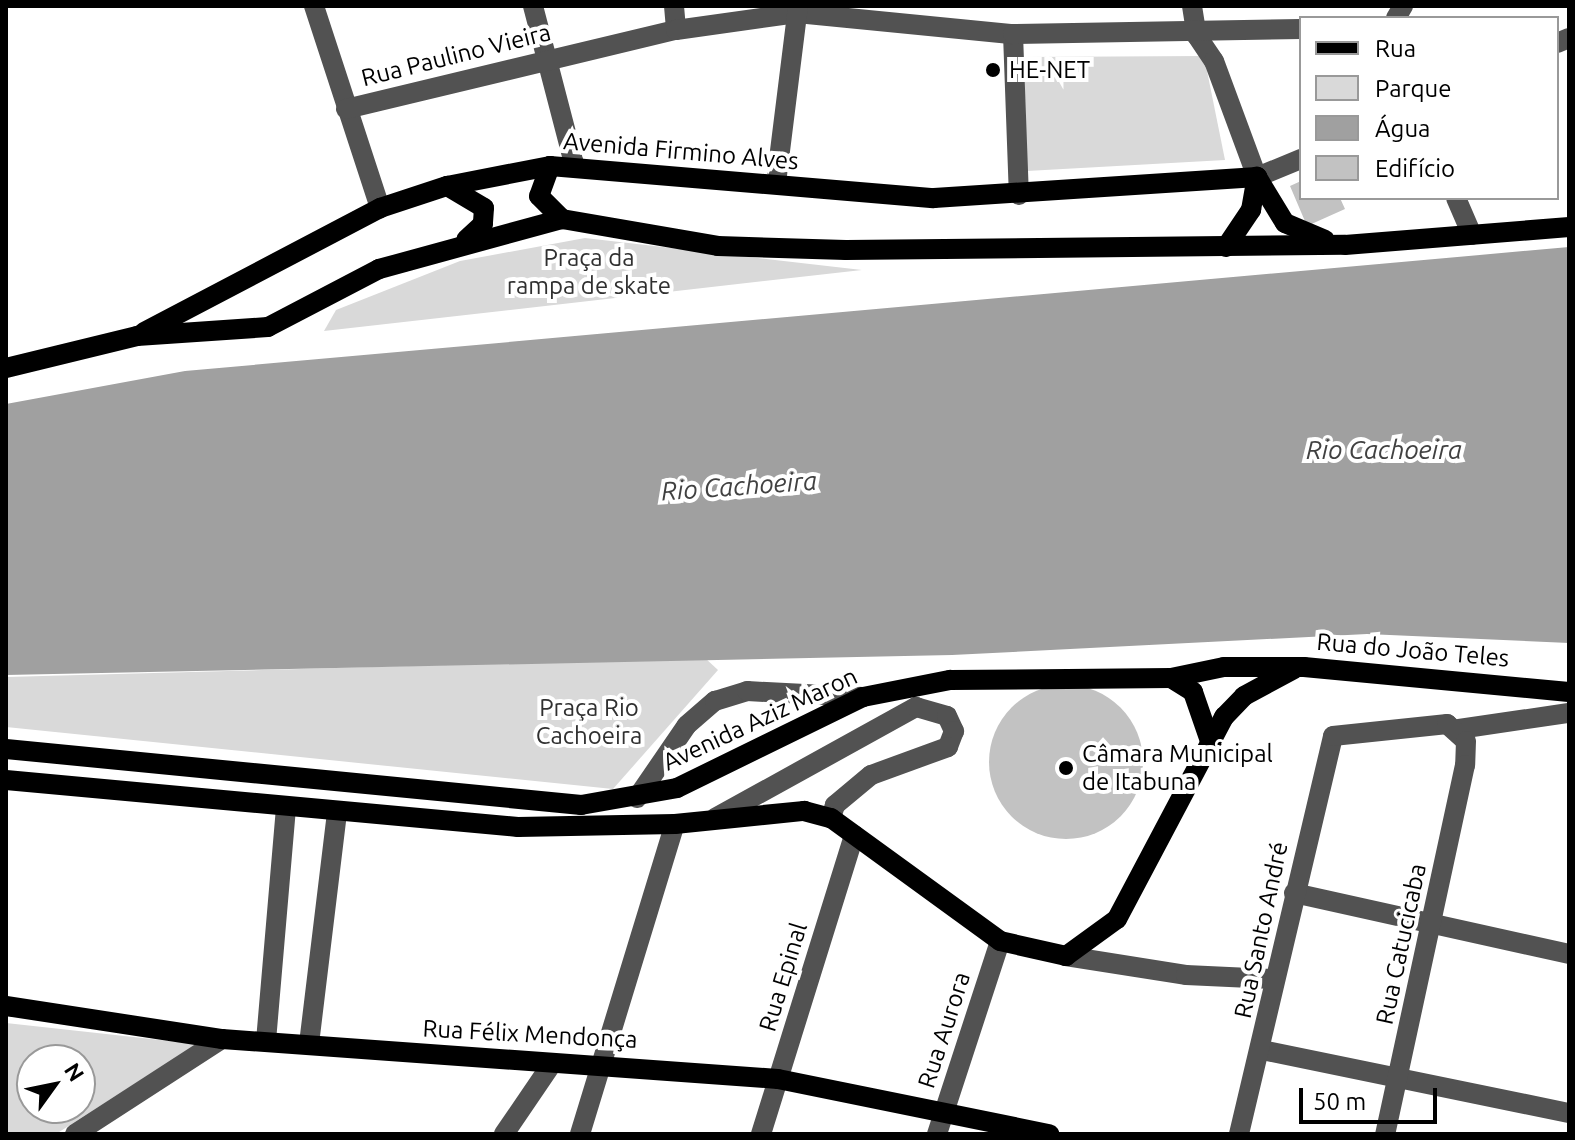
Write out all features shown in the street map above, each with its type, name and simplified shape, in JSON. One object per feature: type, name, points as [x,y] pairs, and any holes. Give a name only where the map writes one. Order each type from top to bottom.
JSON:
[{"type":"main road","name":"Avenida Firmino Alves","points":[[137,336],[380,208],[447,186],[550,166],[574,163],[934,198],[1019,195],[1257,177]]},
{"type":"main road","points":[[550,166],[539,196],[562,219]]},
{"type":"main road","points":[[1257,177],[1285,223],[1345,245]]},
{"type":"main road","points":[[1226,247],[1251,210],[1257,177]]},
{"type":"main road","points":[[447,186],[484,208],[483,224],[466,240]]},
{"type":"main road","name":"Avenida Firmino Alves","points":[[6,368],[137,336],[268,327],[379,269],[466,240],[562,219],[718,246],[1345,245],[1569,227]]},
{"type":"main road","name":"Avenida Aziz Maron","points":[[6,749],[423,794],[581,805],[637,798],[677,788],[863,697],[950,680],[1171,678],[1224,667],[1298,667]]},
{"type":"main road","name":"Rua do João Teles","points":[[1066,956],[1117,919],[1211,744],[1244,696],[1298,667],[1569,692]]},
{"type":"main road","points":[[1171,678],[1193,692],[1211,744]]},
{"type":"main road","points":[[6,780],[337,813],[518,827],[675,824],[804,811],[831,818],[1000,941],[1066,956]]},
{"type":"main road","name":"Rua Félix Mendonça","points":[[6,1006],[222,1039],[551,1065],[603,1062],[778,1079],[1049,1134]]},
{"type":"street","points":[[314,6],[380,208]]},
{"type":"street","points":[[533,6],[574,163]]},
{"type":"street","points":[[674,6],[676,30]]},
{"type":"street","points":[[1192,6],[1197,36],[1214,61],[1257,177],[1299,160]]},
{"type":"street","points":[[776,183],[798,10]]},
{"type":"street","name":"Rua Paulino Vieira","points":[[346,109],[676,30],[798,10],[1013,34],[1197,36],[1299,29]]},
{"type":"street","points":[[1013,34],[1019,195]]},
{"type":"street","points":[[1457,200],[1472,235]]},
{"type":"street","points":[[637,798],[687,725],[715,701],[747,691],[863,697]]},
{"type":"street","points":[[715,818],[916,707],[947,716],[954,731],[948,747],[871,775],[835,805],[831,818]]},
{"type":"street","points":[[1459,729],[1569,713]]},
{"type":"street","name":"Rua Santo André","points":[[1239,1134],[1262,1050],[1294,893],[1333,736],[1433,724],[1459,729]]},
{"type":"street","name":"Rua Catucicaba","points":[[1385,1134],[1465,765],[1459,729]]},
{"type":"street","points":[[266,1041],[286,808]]},
{"type":"street","points":[[309,1044],[337,813]]},
{"type":"street","points":[[580,1134],[675,824]]},
{"type":"street","name":"Rua Epinal","points":[[761,1134],[854,835]]},
{"type":"street","points":[[1294,893],[1433,920],[1569,954]]},
{"type":"street","name":"Rua Aurora","points":[[937,1134],[1000,941]]},
{"type":"street","points":[[1066,956],[1186,975],[1275,979]]},
{"type":"street","points":[[75,1134],[222,1039]]},
{"type":"street","points":[[1262,1050],[1399,1075],[1569,1113]]},
{"type":"street","points":[[504,1134],[551,1065]]},
{"type":"green space","points":[[1204,56],[1225,160],[1027,171],[1024,57]]},
{"type":"green space","name":"Praça da rampa de skate","points":[[585,238],[862,270],[324,331],[336,310],[460,261]]},
{"type":"green space","name":"Praça Rio Cachoeira","points":[[705,658],[718,670],[613,789],[6,727],[6,677]]},
{"type":"green space","points":[[6,1023],[197,1044],[96,1108],[96,1044],[16,1044],[16,1124],[72,1124],[56,1134],[6,1134]]},
{"type":"water","name":"Rio Cachoeira","points":[[1569,247],[1569,643],[1367,634],[952,655],[6,675],[6,404],[185,371]]},
{"type":"building","points":[[1299,182],[1299,200],[1341,200],[1345,209],[1307,226],[1290,186]]},
{"type":"building","name":"Câmara Municipal de Itabuna","points":[[1066,685],[1096,691],[1121,707],[1137,732],[1143,762],[1137,792],[1121,817],[1096,833],[1066,839],[1036,833],[1011,817],[995,792],[989,762],[995,732],[1011,707],[1036,691]]},
{"type":"place","name":"HE-NET","points":[[993,70]]},
{"type":"place","name":"Câmara Municipal de Itabuna","points":[[1066,768]]}]
